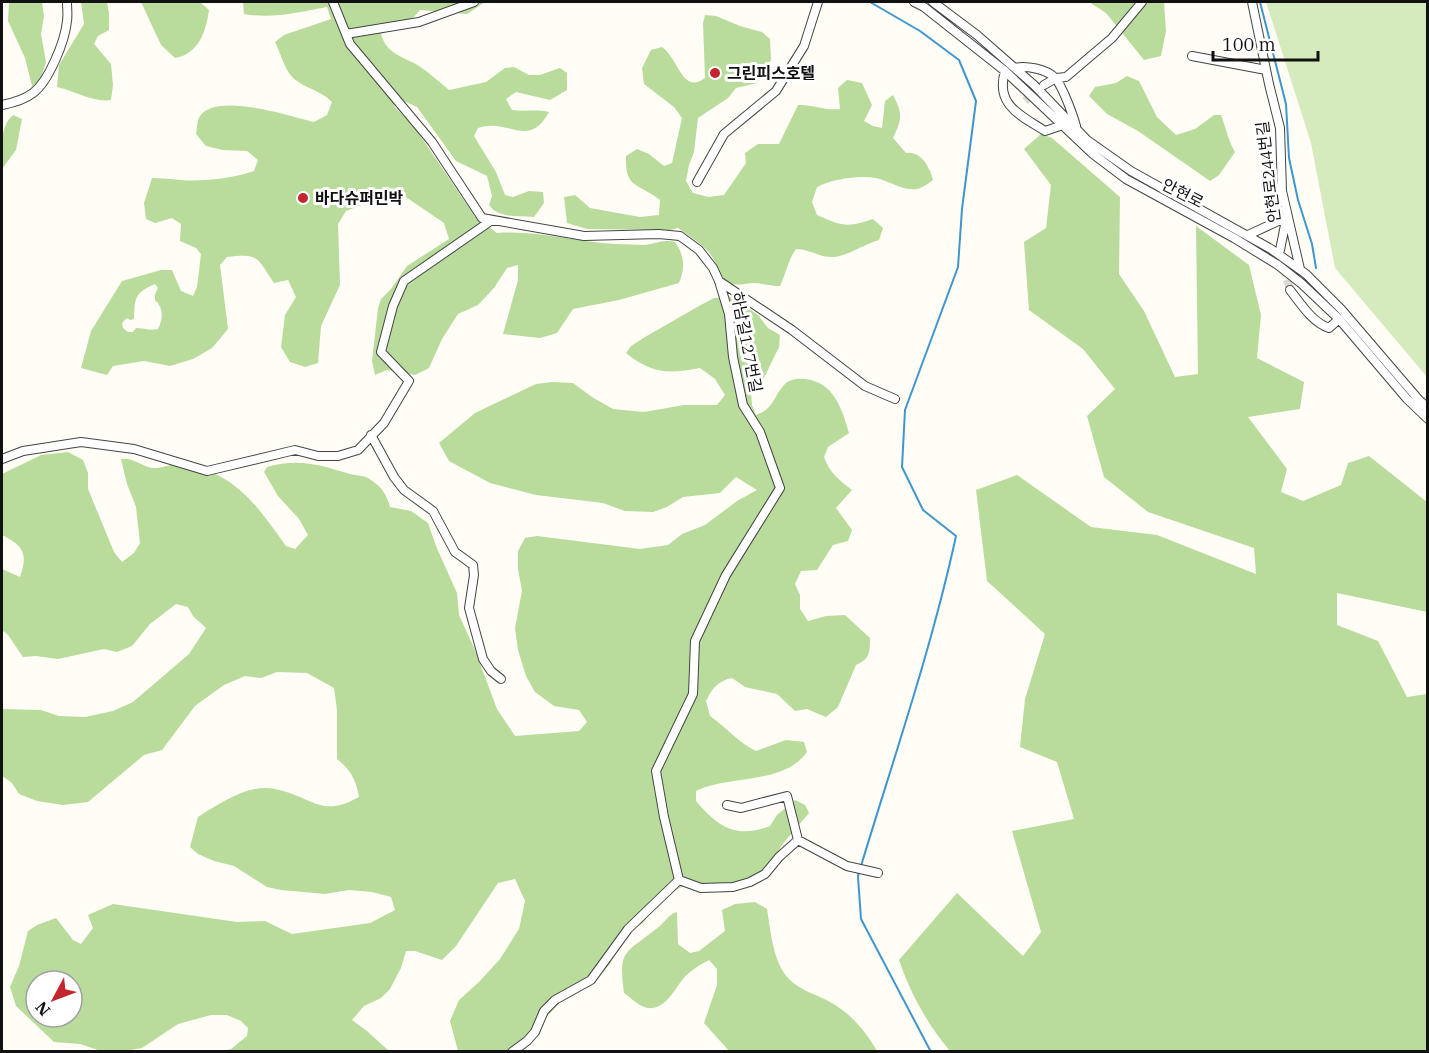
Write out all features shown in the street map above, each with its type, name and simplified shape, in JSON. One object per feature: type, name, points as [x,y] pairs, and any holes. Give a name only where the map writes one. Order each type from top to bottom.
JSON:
[{"type":"street","points":[[2,105],[20,100],[32,94],[42,85],[56,58],[67,21],[67,2]]},
{"type":"street","points":[[333,2],[346,34],[357,53],[432,142],[482,218],[492,220]]},
{"type":"street","points":[[346,34],[419,22],[474,2]]},
{"type":"street","points":[[697,182],[724,134],[776,91],[804,46],[818,2]]},
{"type":"street","name":"안현로","points":[[914,2],[1005,71],[1093,154],[1126,179],[1234,238],[1278,265],[1339,319],[1407,399],[1428,419]]},
{"type":"street","name":"안현로","points":[[933,2],[977,35],[1034,85],[1087,140],[1131,171],[1248,235],[1300,269],[1341,309],[1428,408]]},
{"type":"street","points":[[1044,85],[1056,78],[1066,77],[1112,38],[1142,2]]},
{"type":"street","name":"안현로244번길","points":[[1252,2],[1280,128],[1282,191],[1300,269]]},
{"type":"street","points":[[1192,56],[1266,70]]},
{"type":"street","points":[[1015,68],[1023,66],[1056,78],[1077,129]]},
{"type":"street","points":[[1005,71],[1002,84],[1011,109],[1045,131],[1063,125]]},
{"type":"street","points":[[1248,235],[1287,217]]},
{"type":"street","points":[[1280,250],[1287,217]]},
{"type":"street","points":[[2,459],[23,451],[81,442],[134,449],[207,471],[295,450],[318,456],[338,456],[358,450],[384,423],[409,381],[381,352],[393,306],[404,281],[492,220]]},
{"type":"street","name":"하남길127번길","points":[[492,220],[584,236],[659,234],[680,236],[699,249],[713,268],[719,281],[729,314],[733,357],[743,405],[760,432],[780,488],[726,575],[695,641],[693,694],[656,771],[679,880]]},
{"type":"street","points":[[719,281],[792,330],[865,386],[895,399]]},
{"type":"street","points":[[1290,290],[1313,318],[1323,326],[1329,328],[1339,319]]},
{"type":"street","points":[[371,435],[394,477],[404,490],[433,511],[455,552],[473,565],[474,575],[469,608],[483,659],[501,679]]},
{"type":"street","points":[[727,805],[741,808],[787,796],[798,840],[847,866],[878,873]]},
{"type":"street","points":[[512,1052],[535,1032],[544,1011],[555,1000],[591,980],[628,929],[679,880],[701,888],[733,887],[750,882],[765,874],[779,856],[798,840]]},
{"type":"green space","points":[[9,2],[42,2],[44,16],[41,34],[46,62],[40,81],[32,86],[25,58],[8,21]]},
{"type":"green space","points":[[81,2],[107,2],[109,30],[98,36],[94,44],[111,64],[113,85],[111,100],[91,98],[57,87],[59,65],[84,24]]},
{"type":"green space","points":[[141,2],[200,2],[209,10],[206,26],[196,47],[183,56],[175,58],[161,45]]},
{"type":"green space","points":[[243,2],[485,2],[467,14],[420,10],[414,17],[381,34],[391,51],[423,69],[449,90],[486,82],[505,68],[514,67],[529,75],[540,75],[560,68],[567,73],[567,90],[550,100],[516,92],[506,99],[512,110],[549,112],[534,129],[525,131],[489,126],[478,128],[474,136],[496,172],[505,195],[513,197],[529,191],[543,192],[544,203],[534,217],[509,216],[493,209],[489,205],[492,196],[487,176],[456,161],[417,107],[399,99],[394,106],[415,128],[476,218],[497,233],[527,233],[616,244],[644,245],[662,241],[675,242],[681,252],[683,262],[679,283],[619,300],[573,309],[557,333],[540,338],[503,334],[518,280],[518,265],[507,268],[494,288],[478,305],[458,314],[442,339],[429,368],[415,375],[387,370],[375,375],[372,361],[381,299],[407,266],[449,239],[444,223],[397,191],[346,211],[338,224],[340,285],[321,326],[318,363],[305,367],[290,362],[281,347],[285,315],[296,297],[288,280],[274,283],[260,262],[246,256],[227,257],[220,265],[228,329],[212,348],[193,359],[170,366],[144,361],[113,366],[107,375],[81,368],[91,331],[122,281],[161,270],[172,270],[181,291],[193,296],[197,287],[201,254],[196,248],[180,241],[181,224],[172,218],[155,223],[146,219],[144,203],[152,178],[208,180],[254,171],[258,160],[247,151],[223,150],[206,146],[196,134],[200,116],[209,109],[222,106],[272,111],[314,122],[327,115],[332,102],[293,78],[275,42],[284,35],[331,19],[327,7],[275,15],[244,14]],"holes":[[[155,284],[158,288],[155,300],[162,314],[158,329],[136,328],[133,332],[128,332],[123,328],[122,323],[127,318],[134,319],[139,293]]]},
{"type":"green space","points":[[1089,2],[1164,2],[1166,31],[1161,56],[1144,60],[1106,13]]},
{"type":"green space","points":[[1266,2],[1427,2],[1427,377],[1335,268],[1311,143]]},
{"type":"green space","points":[[705,15],[716,16],[762,32],[770,39],[771,60],[757,83],[736,88],[728,98],[698,118],[694,152],[686,181],[693,193],[708,197],[724,195],[746,163],[745,153],[758,144],[779,144],[798,105],[840,109],[838,88],[847,80],[862,83],[872,105],[864,121],[882,128],[885,101],[893,95],[900,116],[893,138],[906,153],[916,155],[924,161],[933,180],[921,188],[912,189],[876,178],[846,178],[817,187],[812,202],[817,215],[844,225],[873,219],[883,228],[879,240],[834,257],[796,249],[780,286],[752,283],[737,285],[729,283],[720,274],[708,251],[678,228],[671,230],[587,229],[567,223],[564,197],[575,195],[590,208],[640,217],[659,215],[660,200],[630,180],[626,167],[626,156],[637,149],[649,154],[664,166],[672,163],[682,118],[674,107],[644,84],[642,68],[651,50],[662,47],[686,79],[697,82],[705,78],[703,23]]},
{"type":"green space","points":[[1127,76],[1139,81],[1157,117],[1176,135],[1195,129],[1214,115],[1221,115],[1235,152],[1219,175],[1210,181],[1138,131],[1107,114],[1089,96],[1095,87],[1116,83]]},
{"type":"green space","points":[[13,115],[22,119],[16,150],[2,169],[4,132]]},
{"type":"green space","points":[[1041,134],[1052,138],[1120,197],[1119,274],[1144,311],[1175,377],[1198,374],[1196,226],[1249,265],[1261,315],[1257,358],[1304,382],[1300,409],[1248,417],[1287,469],[1281,492],[1303,501],[1341,485],[1348,463],[1369,456],[1427,502],[1427,612],[1337,593],[1337,625],[1378,641],[1407,697],[1427,694],[1427,1051],[950,1051],[914,996],[899,960],[957,893],[1023,956],[1041,932],[1012,831],[1074,819],[1057,762],[1020,747],[1025,699],[1045,634],[987,581],[976,490],[1017,475],[1091,527],[1157,535],[1256,574],[1254,548],[1148,512],[1104,477],[1087,416],[1115,389],[1083,349],[1029,310],[1024,242],[1046,228],[1051,185],[1024,149]]},
{"type":"green space","points":[[732,297],[758,315],[768,328],[780,335],[779,347],[760,386],[751,392],[756,415],[766,410],[786,383],[791,380],[805,379],[815,381],[830,391],[840,406],[849,433],[828,447],[824,457],[832,472],[852,490],[836,508],[852,530],[848,541],[833,545],[817,570],[801,571],[795,584],[800,595],[800,609],[808,621],[826,616],[845,615],[870,638],[867,658],[856,665],[838,707],[826,717],[807,709],[795,711],[777,694],[745,687],[732,678],[716,686],[706,701],[710,716],[756,751],[786,740],[804,742],[807,752],[784,770],[770,775],[709,786],[696,791],[696,801],[712,818],[737,831],[758,830],[770,826],[777,815],[795,800],[805,805],[809,813],[781,846],[771,873],[738,885],[696,884],[681,887],[660,901],[643,923],[619,939],[616,953],[594,982],[563,999],[543,1021],[533,1040],[520,1051],[458,1051],[450,1021],[459,1000],[500,959],[519,929],[525,901],[515,879],[498,883],[456,946],[442,960],[415,951],[406,951],[401,968],[390,989],[381,998],[364,1006],[352,1020],[389,1051],[223,1051],[231,1049],[247,1036],[248,1028],[241,1021],[227,1015],[211,1015],[178,1024],[142,1048],[125,1051],[101,1051],[80,1044],[54,1042],[40,1029],[84,1029],[84,969],[24,969],[24,1014],[16,1006],[10,987],[19,966],[28,931],[37,925],[56,918],[73,940],[81,944],[93,928],[88,915],[113,904],[237,922],[265,921],[292,934],[370,923],[395,910],[391,897],[372,892],[349,890],[325,894],[267,887],[234,866],[214,861],[198,854],[190,847],[198,817],[235,796],[255,789],[265,788],[288,792],[325,806],[335,806],[359,797],[352,776],[337,759],[337,710],[334,688],[307,673],[277,672],[261,678],[245,676],[224,685],[195,706],[162,750],[144,755],[88,802],[63,805],[37,801],[19,794],[12,783],[2,776],[2,709],[41,710],[59,716],[85,717],[113,711],[133,702],[189,654],[206,628],[193,616],[188,607],[176,604],[150,624],[132,646],[117,652],[104,649],[58,659],[23,657],[2,630],[2,569],[20,577],[24,557],[15,543],[2,535],[2,474],[41,455],[68,452],[83,460],[88,473],[88,489],[114,552],[122,562],[134,553],[140,543],[136,507],[121,459],[129,459],[152,468],[184,464],[218,475],[244,494],[286,546],[295,549],[308,535],[299,519],[278,496],[264,472],[267,467],[289,463],[309,464],[366,477],[382,490],[390,507],[411,511],[428,523],[457,593],[459,615],[497,709],[515,736],[579,731],[587,722],[579,710],[554,706],[535,692],[526,676],[518,650],[515,628],[522,591],[518,551],[525,538],[537,536],[640,549],[668,545],[682,534],[705,525],[737,501],[757,490],[736,477],[720,493],[683,497],[653,512],[625,511],[603,503],[536,495],[490,483],[449,461],[439,443],[475,413],[536,384],[573,383],[613,409],[644,412],[684,405],[717,405],[725,395],[715,379],[700,368],[661,371],[644,365],[626,353],[631,346],[714,298]]},
{"type":"green space","points":[[755,902],[767,909],[775,954],[786,976],[800,988],[846,1013],[870,1039],[877,1051],[729,1051],[704,1023],[717,985],[717,969],[709,960],[689,973],[664,1003],[654,1008],[639,1004],[624,993],[622,968],[626,954],[671,915],[677,912],[678,944],[690,953],[699,951],[725,931],[722,910],[735,904]]},
{"type":"waterway","points":[[861,866],[924,660],[956,536],[923,510],[902,467],[905,410],[958,267],[962,209],[976,101],[959,60],[920,31],[870,2]]},
{"type":"waterway","points":[[1260,2],[1286,104],[1289,158],[1298,200],[1312,244],[1316,268]]},
{"type":"waterway","points":[[859,871],[861,919],[931,1052]]},
{"type":"tunnel","points":[[1025,101],[1043,85]]},
{"type":"tunnel","points":[[1284,268],[1290,290]]},
{"type":"place","name":"그린피스호텔","points":[[715,73]]},
{"type":"place","name":"바다슈퍼민박","points":[[303,198]]}]
